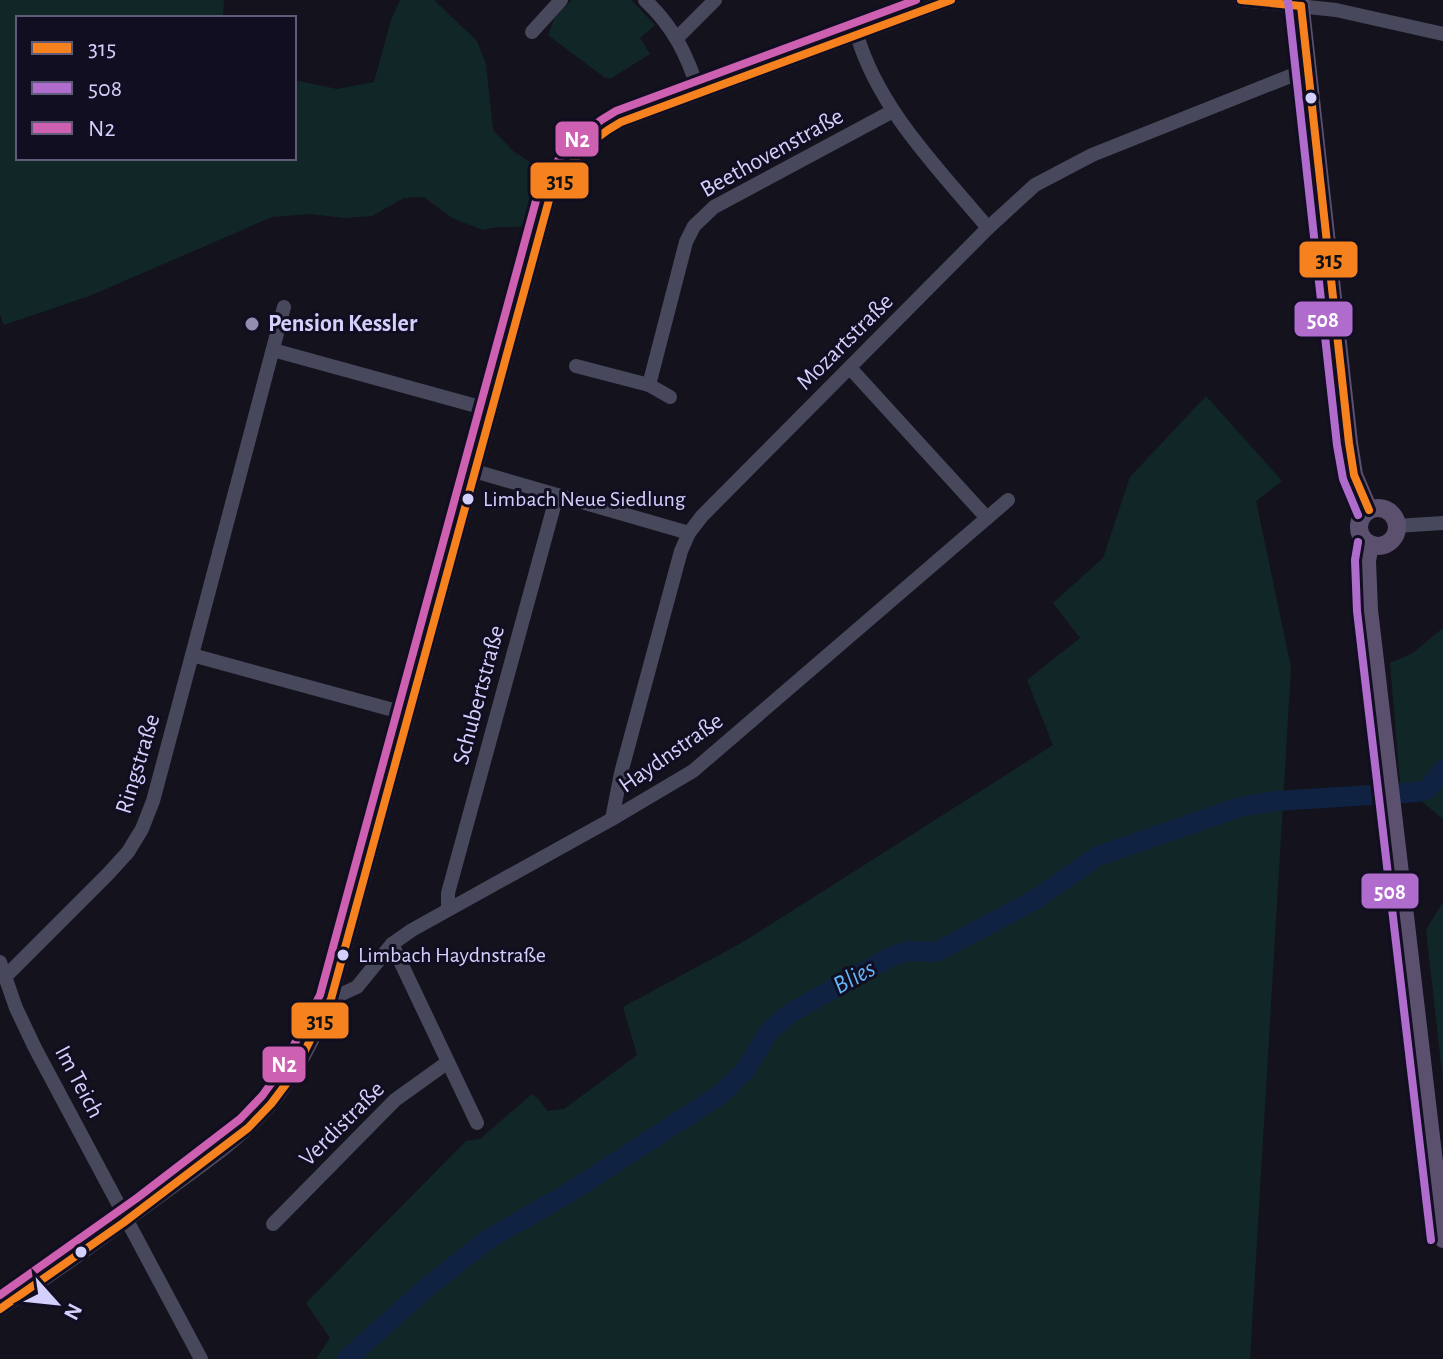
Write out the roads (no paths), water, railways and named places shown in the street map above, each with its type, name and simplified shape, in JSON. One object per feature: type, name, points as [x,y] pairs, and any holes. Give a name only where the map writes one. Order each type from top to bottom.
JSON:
[{"type":"main road","points":[[1300,3],[1349,443],[1354,475],[1369,510]]},
{"type":"main road","points":[[1381,508],[1387,510],[1396,526],[1388,542],[1376,545],[1364,540],[1359,528],[1360,521],[1369,510],[1381,508]]},
{"type":"main road","points":[[1370,544],[1367,586],[1443,1239]]},
{"type":"street","points":[[532,32],[561,0]]},
{"type":"street","points":[[645,0],[677,38],[689,61],[699,93]]},
{"type":"street","points":[[677,38],[715,0]]},
{"type":"street","points":[[0,1309],[201,1166],[260,1117],[290,1080],[304,1056],[331,999],[549,200],[563,170],[577,152],[605,131],[951,0]]},
{"type":"street","points":[[1241,0],[1300,3],[1443,34]]},
{"type":"street","points":[[857,35],[863,55],[893,111],[988,228]]},
{"type":"street","name":"Mozartstraße","points":[[612,819],[662,618],[689,533],[702,516],[988,228],[1035,185],[1080,161],[1308,69]]},
{"type":"street","name":"Beethovenstraße","points":[[649,385],[680,261],[694,226],[714,207],[893,111]]},
{"type":"street","name":"Ringstraße","points":[[5,977],[108,874],[128,852],[142,829],[153,801],[284,307]]},
{"type":"street","points":[[273,350],[491,410]]},
{"type":"street","points":[[576,366],[649,385],[670,397]]},
{"type":"street","points":[[851,369],[987,518]]},
{"type":"street","points":[[474,471],[689,533]]},
{"type":"street","name":"Schubertstraße","points":[[448,908],[448,893],[557,495]]},
{"type":"street","name":"Haydnstraße","points":[[331,999],[357,987],[392,944],[448,908],[669,787],[725,745],[1008,500]]},
{"type":"street","points":[[1396,526],[1443,523]]},
{"type":"street","points":[[192,655],[408,714]]},
{"type":"street","points":[[392,944],[477,1123]]},
{"type":"street","name":"Im Teich","points":[[0,962],[16,1008],[35,1048],[201,1359]]},
{"type":"street","name":"Verdistraße","points":[[273,1224],[395,1100],[448,1062]]},
{"type":"waterway","name":"Blies","points":[[347,1359],[427,1287],[490,1238],[567,1194],[721,1094],[746,1069],[769,1031],[792,1012],[892,956],[908,951],[936,952],[1033,901],[1098,856],[1240,807],[1276,801],[1418,792],[1428,789],[1443,770]]},
{"type":"place","name":"Pension Kessler","points":[[252,324]]},
{"type":"place","name":"Limbach Neue Siedlung","points":[[468,499]]},
{"type":"place","name":"Limbach Haydnstraße","points":[[343,955]]}]
